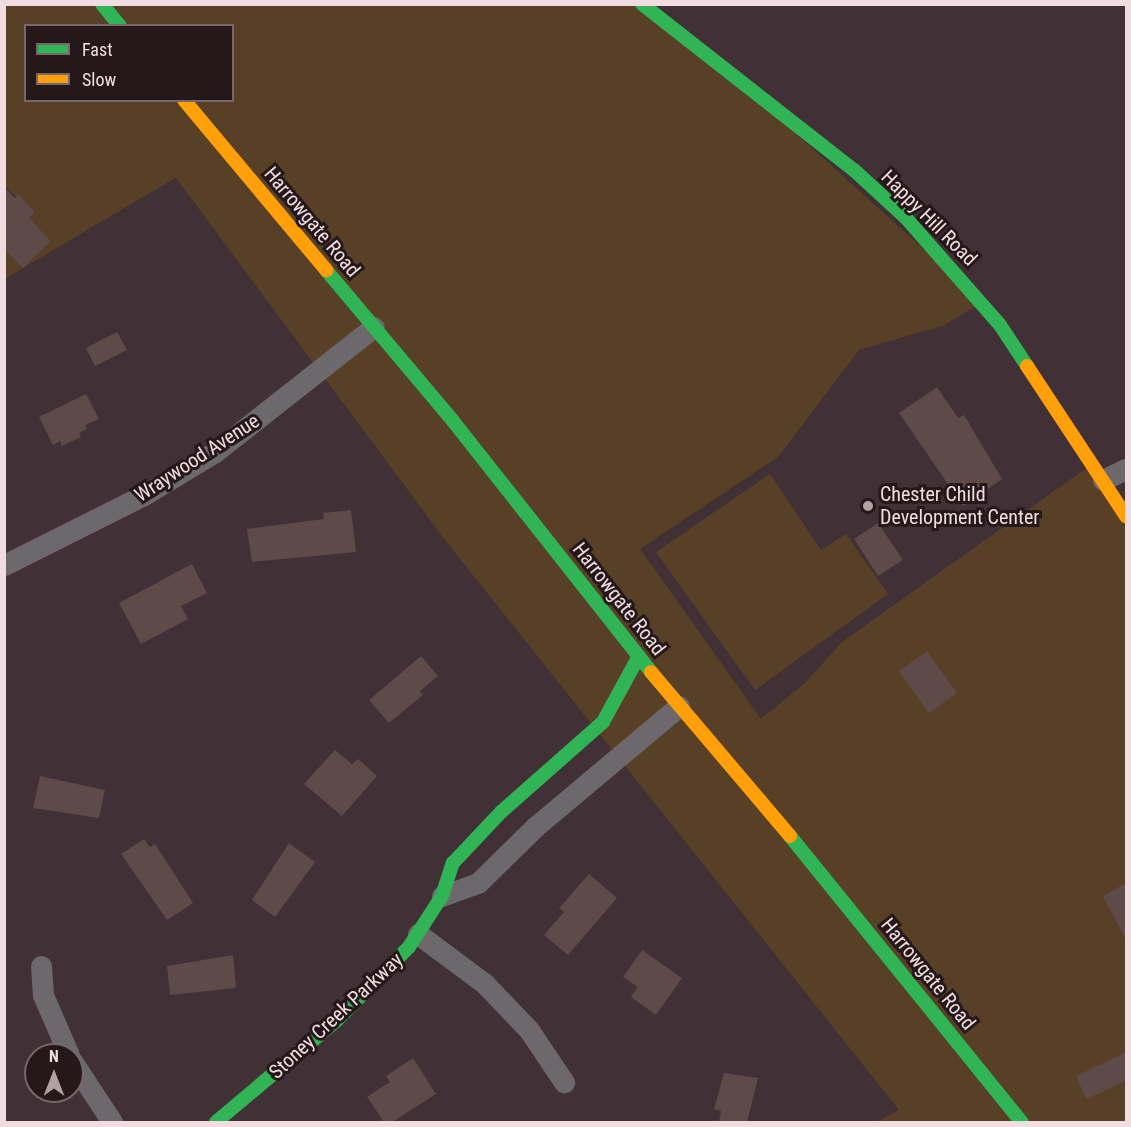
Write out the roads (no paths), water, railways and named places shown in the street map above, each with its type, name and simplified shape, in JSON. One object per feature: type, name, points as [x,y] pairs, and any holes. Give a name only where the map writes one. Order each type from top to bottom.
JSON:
[{"type":"street","points":[[102,4],[118,24]]},
{"type":"street","name":"Happy Hill Road","points":[[642,4],[854,170],[906,218],[1000,325],[1126,516]]},
{"type":"street","name":"Harrowgate Road","points":[[186,102],[375,327],[679,706],[820,871],[1022,1122]]},
{"type":"street","name":"Wraywood Avenue","points":[[4,565],[144,495],[215,452],[375,327]]},
{"type":"street","points":[[1103,480],[1126,469]]},
{"type":"street","name":"Stoney Creek Parkway","points":[[216,1122],[337,1020],[418,934],[442,896],[453,863],[501,812],[603,722],[639,656]]},
{"type":"street","points":[[442,896],[477,883],[535,827],[679,706]]},
{"type":"street","points":[[418,934],[485,984],[529,1030],[564,1082]]},
{"type":"street","points":[[41,966],[43,995],[64,1043]]},
{"type":"street","points":[[84,1079],[112,1122]]},
{"type":"place","name":"Chester Child Development Center","points":[[868,506]]}]
